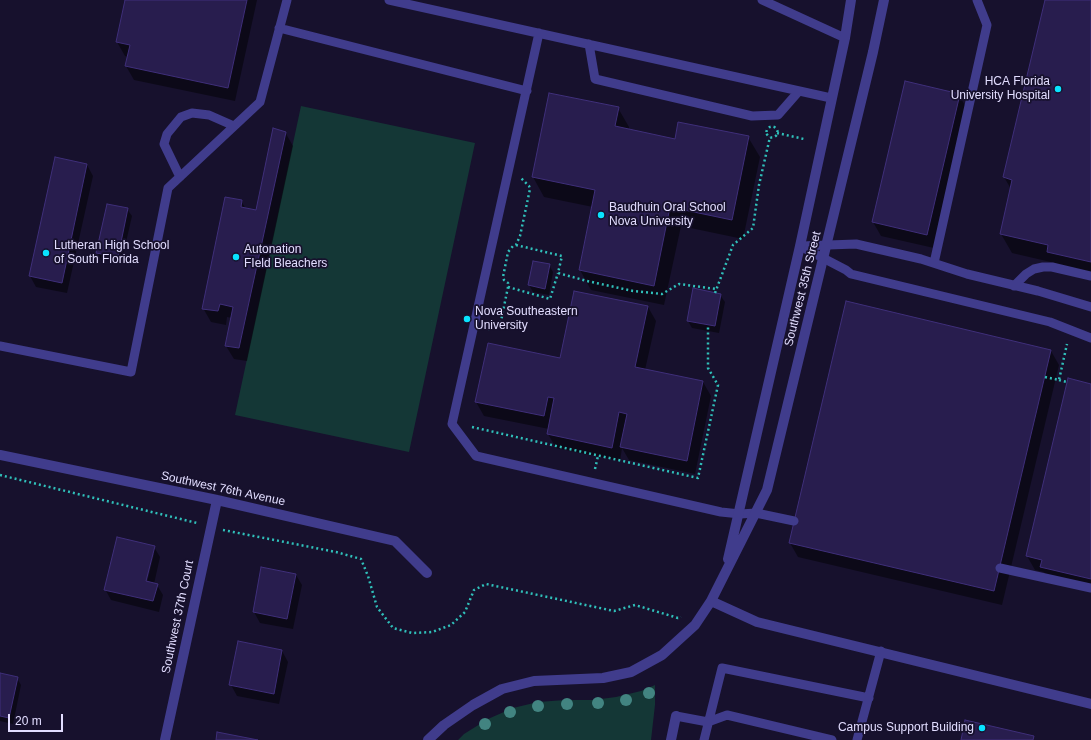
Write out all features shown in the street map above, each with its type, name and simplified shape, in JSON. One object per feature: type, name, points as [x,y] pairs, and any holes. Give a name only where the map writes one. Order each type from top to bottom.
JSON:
[{"type":"street","name":"Southwest 35th Street","points":[[724,577],[740,514],[800,246],[851,0]]},
{"type":"street","name":"Southwest 35th Street","points":[[428,740],[444,725],[473,705],[502,690],[534,681],[603,678],[631,672],[662,655],[695,625],[711,602],[767,490],[824,259],[884,0]]},
{"type":"street","name":"Southwest 76th Avenue","points":[[0,454],[217,500],[395,541],[427,573]]},
{"type":"street","name":"Southwest 37th Court","points":[[165,740],[217,500]]},
{"type":"street","points":[[711,602],[757,622],[881,651],[1091,704]]},
{"type":"street","points":[[671,740],[676,716]]},
{"type":"lane","points":[[0,346],[131,372],[168,188],[260,102],[287,0]]},
{"type":"lane","points":[[389,0],[831,98]]},
{"type":"lane","points":[[762,0],[844,38]]},
{"type":"lane","points":[[934,263],[987,25],[977,0]]},
{"type":"lane","points":[[280,28],[527,91]]},
{"type":"lane","points":[[540,33],[452,424],[476,456],[721,512],[740,514],[756,513],[794,521]]},
{"type":"lane","points":[[589,44],[595,79],[752,116],[778,115],[799,91]]},
{"type":"lane","points":[[180,177],[164,144],[167,134],[181,117],[192,113],[209,115],[234,126]]},
{"type":"lane","points":[[800,246],[856,244],[921,259],[967,274],[1091,306]]},
{"type":"lane","points":[[800,246],[851,274],[1050,322],[1091,338]]},
{"type":"lane","points":[[1014,286],[1026,274],[1043,266],[1091,276]]},
{"type":"lane","points":[[1000,568],[1091,588]]},
{"type":"lane","points":[[857,740],[881,651]]},
{"type":"lane","points":[[704,740],[722,668],[869,698]]},
{"type":"lane","points":[[676,716],[708,722],[727,715],[832,740]]},
{"type":"path","points":[[558,273],[586,281],[633,291],[662,294],[679,284],[716,291],[733,245],[753,228],[770,137],[767,130],[770,127],[776,128],[778,133],[804,139]]},
{"type":"path","points":[[770,137],[775,137],[778,133]]},
{"type":"path","points":[[486,335],[489,328],[499,324],[508,287],[508,284],[503,277],[508,252],[513,246],[516,245],[520,236],[530,189],[518,175]]},
{"type":"path","points":[[508,287],[550,299],[562,256],[516,245]]},
{"type":"path","points":[[469,427],[698,478],[718,385],[708,368],[708,325]]},
{"type":"path","points":[[1059,380],[1067,382]]},
{"type":"path","points":[[0,475],[192,521],[211,528],[336,552],[361,559],[368,576],[377,607],[392,628],[412,633],[432,632],[451,625],[465,612],[474,590],[486,584],[614,611],[635,605],[685,619]]},
{"type":"green space","points":[[301,106],[475,143],[409,452],[235,415]]},
{"type":"green space","points":[[655,685],[655,705],[651,740],[458,740],[464,734],[488,719],[513,708],[538,702],[593,700],[616,697],[641,691]]},
{"type":"building","points":[[125,0],[247,0],[228,88],[125,66],[130,45],[116,42]]},
{"type":"building","name":"HCA Florida University Hospital","points":[[1045,0],[1091,0],[1091,262],[1047,252],[1048,245],[1000,234],[1012,180],[1003,177]]},
{"type":"building","points":[[905,81],[960,94],[927,235],[872,222]]},
{"type":"building","points":[[549,93],[619,107],[615,126],[675,139],[678,122],[749,136],[732,220],[670,207],[654,286],[579,270],[595,190],[532,177]]},
{"type":"building","name":"Autonation FIeld Bleachers","points":[[273,128],[286,132],[239,348],[225,346],[233,307],[220,304],[218,311],[202,309],[225,197],[242,200],[241,207],[256,210]]},
{"type":"building","points":[[55,157],[87,164],[62,283],[29,276]]},
{"type":"building","points":[[107,204],[128,208],[118,257],[96,253]]},
{"type":"building","points":[[533,261],[550,264],[545,289],[528,285]]},
{"type":"building","points":[[693,288],[721,294],[715,326],[687,321]]},
{"type":"building","points":[[574,291],[648,306],[635,367],[703,381],[687,461],[620,447],[627,414],[619,412],[612,448],[547,434],[554,398],[548,397],[544,416],[475,402],[488,343],[560,358]]},
{"type":"building","points":[[846,301],[1051,350],[994,591],[789,543]]},
{"type":"building","points":[[1068,378],[1091,384],[1091,579],[1040,567],[1042,560],[1026,556]]},
{"type":"building","points":[[117,537],[155,546],[146,581],[158,584],[153,601],[104,590]]},
{"type":"building","points":[[261,567],[296,574],[287,619],[253,612]]},
{"type":"building","points":[[238,641],[282,650],[274,694],[229,685]]},
{"type":"building","points":[[0,673],[18,677],[9,718],[0,716]]},
{"type":"building","name":"Campus Support Building","points":[[965,720],[1034,736],[1033,740],[961,740]]},
{"type":"building","points":[[217,732],[258,740],[216,740]]},
{"type":"place","name":"HCA Florida University Hospital","points":[[1058,89]]},
{"type":"place","name":"Baudhuin Oral School Nova University","points":[[601,215]]},
{"type":"place","name":"Lutheran High School of South Florida","points":[[46,253]]},
{"type":"place","name":"Autonation FIeld Bleachers","points":[[236,257]]},
{"type":"place","name":"Nova Southeastern University","points":[[467,319]]},
{"type":"place","name":"Campus Support Building","points":[[982,728]]}]
